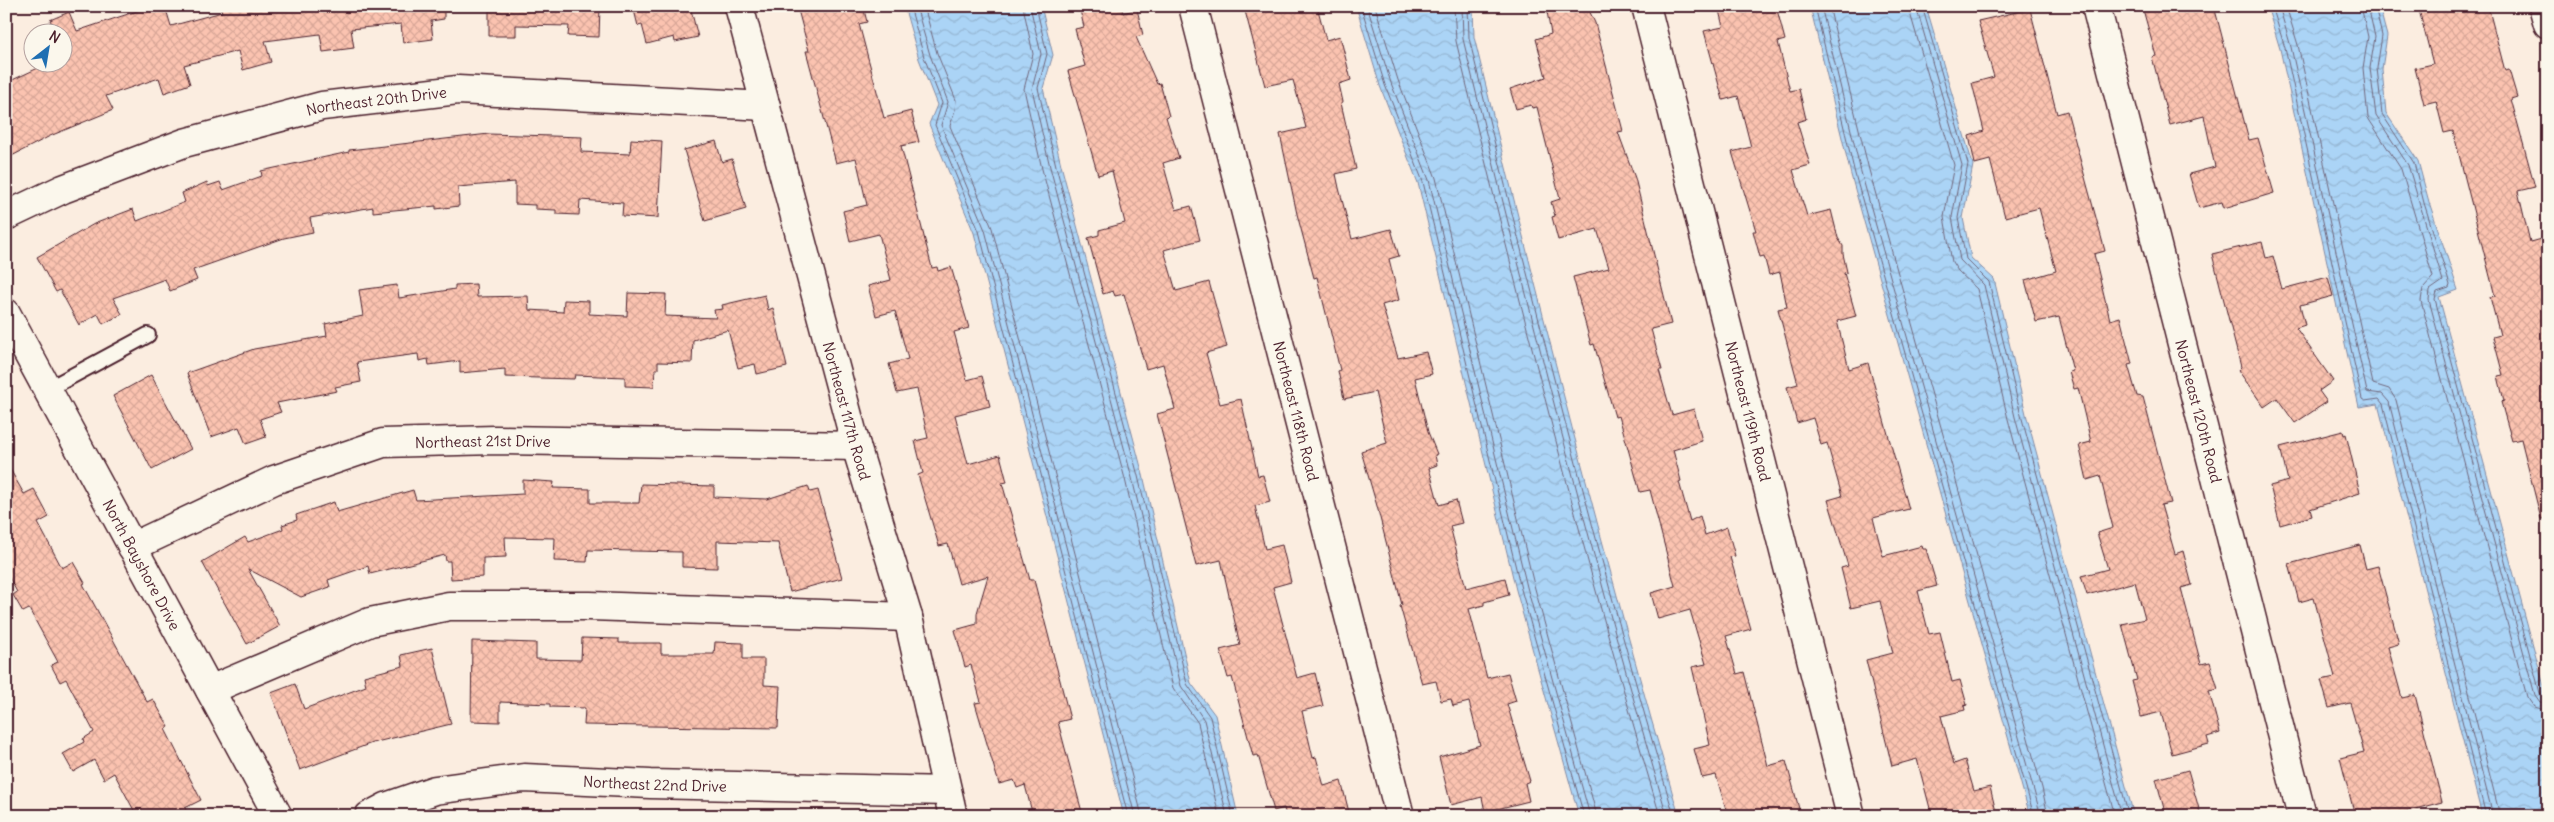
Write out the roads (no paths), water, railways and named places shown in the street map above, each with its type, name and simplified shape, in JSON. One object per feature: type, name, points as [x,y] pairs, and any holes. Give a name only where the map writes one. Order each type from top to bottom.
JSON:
[{"type":"street","name":"Northeast 117th Road","points":[[739,6],[856,446],[908,617],[950,804]]},
{"type":"street","name":"Northeast 118th Road","points":[[1193,6],[1400,816]]},
{"type":"street","name":"Northeast 119th Road","points":[[1646,6],[1851,816]]},
{"type":"street","name":"Northeast 120th Road","points":[[2096,6],[2302,816]]},
{"type":"street","points":[[2543,6],[2548,24]]},
{"type":"street","name":"Northeast 20th Drive","points":[[6,216],[63,189],[184,143],[322,106],[458,90],[766,106]]},
{"type":"street","name":"North Bayshore Drive","points":[[6,313],[278,816]]},
{"type":"street","name":"Northeast 21st Drive","points":[[132,547],[274,480],[383,443],[495,440],[856,446]]},
{"type":"street","points":[[210,690],[370,622],[449,606],[590,606],[908,617]]},
{"type":"street","name":"Northeast 22nd Drive","points":[[369,816],[435,790],[524,778],[650,784],[950,804]]},
{"type":"lane","points":[[48,389],[148,335]]},
{"type":"water","points":[[904,6],[1041,6],[1053,55],[1043,88],[1061,165],[1143,475],[1191,683],[1215,715],[1238,816],[1124,816],[974,233],[929,124],[937,105],[919,59]]},
{"type":"water","points":[[1356,6],[1473,6],[1474,37],[1522,233],[1624,622],[1679,816],[1579,816],[1516,590],[1418,183],[1380,86]]},
{"type":"water","points":[[1810,6],[1926,6],[1973,165],[1963,218],[1971,258],[1994,279],[2026,414],[2134,816],[2030,816],[1851,175]]},
{"type":"water","points":[[2267,6],[2379,6],[2387,36],[2382,69],[2386,113],[2418,161],[2429,202],[2458,290],[2439,297],[2548,701],[2548,816],[2482,816],[2378,404],[2359,407],[2280,49]]}]
